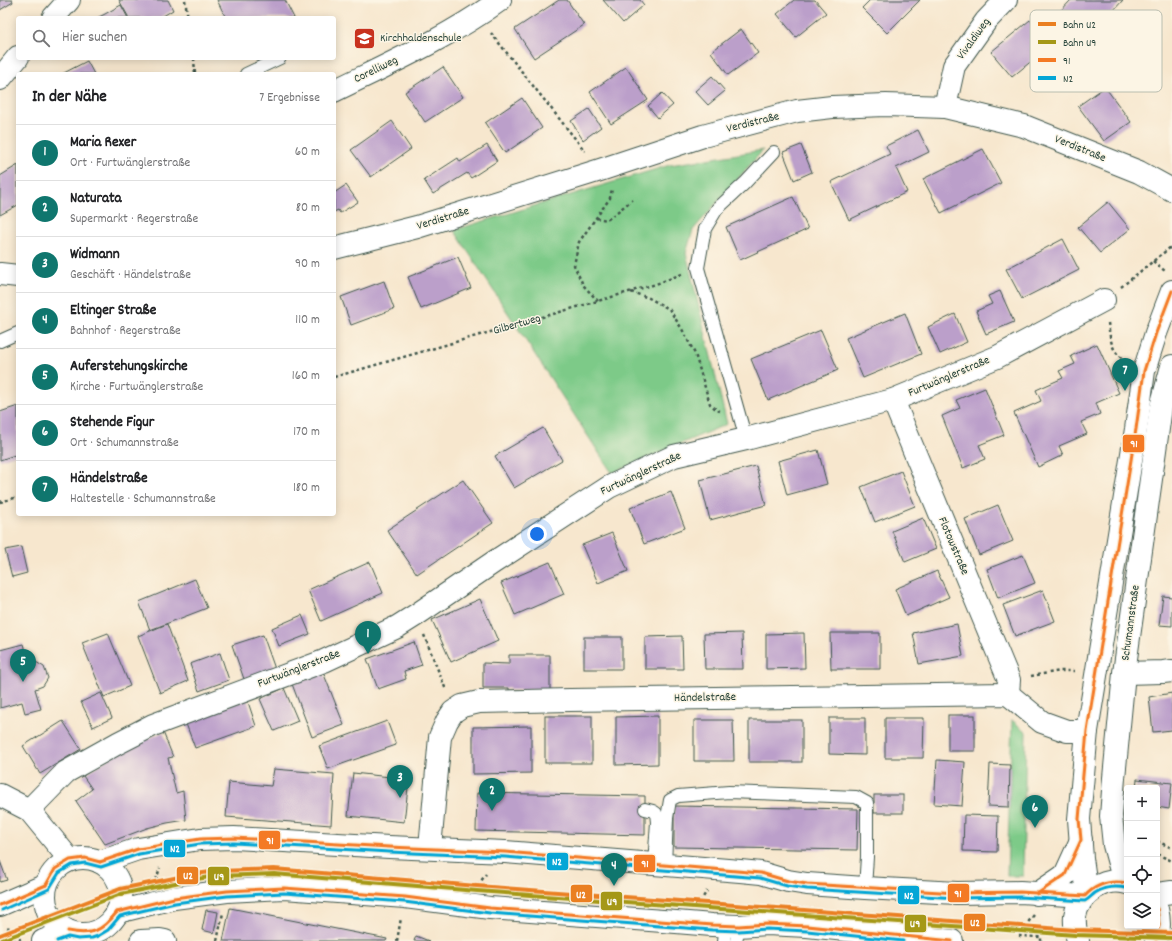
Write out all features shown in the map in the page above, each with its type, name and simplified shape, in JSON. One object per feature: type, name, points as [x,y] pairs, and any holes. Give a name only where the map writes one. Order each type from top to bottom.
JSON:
[{"type":"street","points":[[55,16],[69,0]]},
{"type":"street","name":"Corelliweg","points":[[336,90],[438,40],[500,0]]},
{"type":"street","name":"Vivaldiweg","points":[[945,107],[954,66],[986,21],[1006,0]]},
{"type":"street","points":[[0,79],[16,59]]},
{"type":"street","name":"Verdistraße","points":[[336,247],[416,227],[597,171],[703,136],[796,111],[832,107],[886,105],[945,107],[1024,126],[1138,172],[1172,190]]},
{"type":"street","points":[[0,274],[16,276]]},
{"type":"street","name":"Schumannstraße","points":[[1086,895],[1079,819],[1087,731],[1144,371],[1156,333],[1169,281]]},
{"type":"street","name":"Furtwänglerstraße","points":[[29,810],[66,772],[118,742],[153,725],[324,661],[397,627],[609,487],[674,456],[746,439],[893,400],[997,357],[1104,300]]},
{"type":"street","name":"Schumannstraße","points":[[1124,876],[1114,845],[1111,816],[1114,778],[1124,673],[1161,407],[1172,366]]},
{"type":"street","name":"Flotowstraße","points":[[893,400],[1009,687]]},
{"type":"street","points":[[1124,673],[1172,671]]},
{"type":"street","points":[[1009,687],[1042,722],[1067,731],[1087,731]]},
{"type":"street","name":"Händelstraße","points":[[430,848],[440,737],[453,712],[462,706],[479,702],[1009,687]]},
{"type":"street","points":[[0,795],[29,810],[70,860]]},
{"type":"street","points":[[100,862],[138,849],[200,839],[234,838],[504,852],[660,864],[761,873],[788,881],[807,884],[865,888],[957,893],[1020,892],[1037,902],[1086,895]]},
{"type":"street","points":[[1037,902],[1065,874],[1081,840]]},
{"type":"street","points":[[85,858],[100,862],[110,869],[117,879],[120,889],[120,902],[117,912],[99,936],[89,933],[78,934],[68,931],[57,924],[50,916],[45,905],[44,894],[46,885],[55,869],[70,860],[85,858]]},
{"type":"street","points":[[1078,941],[1075,930],[1075,917],[1079,906],[1086,895],[1096,887],[1110,882],[1124,882]]},
{"type":"street","points":[[0,905],[46,885]]},
{"type":"street","points":[[117,912],[174,898],[227,891],[284,888],[405,897],[490,908],[712,925],[731,933],[767,924],[787,924],[952,941]]},
{"type":"street","points":[[1160,894],[1172,892]]},
{"type":"street","points":[[1156,941],[1159,929]]},
{"type":"street","points":[[43,941],[68,931]]},
{"type":"street","points":[[142,941],[165,941]]},
{"type":"lane","points":[[250,72],[276,60]]},
{"type":"lane","points":[[746,439],[698,268],[705,230],[717,209],[745,183],[774,152]]},
{"type":"lane","points":[[0,341],[16,334]]},
{"type":"lane","points":[[660,864],[670,800],[678,796],[730,792],[856,797],[867,803],[867,857],[865,888]]},
{"type":"lane","points":[[645,809],[656,813],[660,864]]},
{"type":"path","points":[[185,0],[188,16]]},
{"type":"path","points":[[477,15],[584,150],[597,171],[612,188],[610,198],[579,242],[574,265],[583,285],[598,301]]},
{"type":"path","points":[[194,60],[195,72]]},
{"type":"path","points":[[596,218],[606,220],[632,200]]},
{"type":"path","points":[[1104,300],[1172,246]]},
{"type":"path","points":[[1153,261],[1169,281]]},
{"type":"path","name":"Gilbertweg","points":[[336,376],[630,292],[698,268]]},
{"type":"path","points":[[630,292],[649,298],[669,309],[682,329],[695,354],[710,404],[717,410],[722,411]]},
{"type":"path","points":[[1112,345],[1119,357]]},
{"type":"path","points":[[0,502],[16,498]]},
{"type":"path","points":[[416,615],[444,684]]},
{"type":"path","points":[[1009,687],[1060,671],[1097,671]]},
{"type":"path","points":[[1160,842],[1172,848]]},
{"type":"path","points":[[1160,856],[1172,862]]},
{"type":"path","points":[[156,881],[162,862]]},
{"type":"path","points":[[477,886],[489,868]]},
{"type":"path","points":[[1037,902],[1020,936],[1041,937],[1041,941]]},
{"type":"green space","points":[[763,150],[693,230],[686,253],[727,424],[612,473],[454,230],[670,165]]},
{"type":"green space","points":[[1012,720],[1026,732],[1023,876],[1007,876]]},
{"type":"building","points":[[0,0],[12,0],[13,2],[0,10]]},
{"type":"building","points":[[119,0],[168,0],[173,10],[163,16],[128,16]]},
{"type":"building","points":[[217,0],[285,0],[293,16],[225,16]]},
{"type":"building","points":[[559,0],[567,0],[584,25],[534,58],[515,29]]},
{"type":"building","points":[[603,0],[640,0],[644,5],[623,23]]},
{"type":"building","points":[[794,0],[815,0],[826,13],[796,37],[777,14]]},
{"type":"building","points":[[870,0],[920,0],[887,33],[862,8]]},
{"type":"building","points":[[1071,0],[1123,0],[1114,10],[1062,10]]},
{"type":"building","points":[[121,5],[127,16],[101,16]]},
{"type":"building","points":[[1030,20],[1030,62],[1012,77],[991,52]]},
{"type":"building","points":[[741,29],[758,53],[728,75],[711,52]]},
{"type":"building","points":[[87,61],[93,72],[66,72]]},
{"type":"building","points":[[443,67],[463,97],[425,122],[405,92]]},
{"type":"building","points":[[626,67],[648,100],[611,124],[590,92]]},
{"type":"building","points":[[712,76],[725,91],[708,105],[695,91]]},
{"type":"building","points":[[1098,92],[1109,92],[1131,122],[1104,141],[1078,106]]},
{"type":"building","points":[[662,93],[673,105],[658,118],[648,106]]},
{"type":"building","points":[[522,98],[542,128],[505,153],[485,123]]},
{"type":"building","points":[[589,109],[601,127],[583,140],[571,121]]},
{"type":"building","points":[[392,121],[411,149],[371,177],[351,150]]},
{"type":"building","points":[[918,130],[929,152],[896,168],[907,192],[849,220],[831,182],[890,154],[886,146]]},
{"type":"building","points":[[487,145],[497,161],[471,178],[467,173],[433,194],[424,180],[458,158],[460,162]]},
{"type":"building","points":[[801,145],[812,172],[794,180],[783,152]]},
{"type":"building","points":[[983,149],[1001,183],[941,213],[923,179]]},
{"type":"building","points":[[16,166],[16,206],[0,215],[0,176]]},
{"type":"building","points":[[346,185],[358,202],[340,213],[338,210],[336,211],[336,192]]},
{"type":"building","points":[[793,197],[808,229],[740,260],[726,227]]},
{"type":"building","points":[[1108,202],[1130,229],[1100,253],[1078,227]]},
{"type":"building","points":[[1063,239],[1079,270],[1022,299],[1006,269]]},
{"type":"building","points":[[458,257],[471,288],[421,309],[408,277]]},
{"type":"building","points":[[384,281],[394,309],[351,325],[341,297]]},
{"type":"building","points":[[1000,291],[1014,322],[986,334],[976,311],[992,304],[988,296]]},
{"type":"building","points":[[905,313],[921,354],[863,378],[846,338]]},
{"type":"building","points":[[955,314],[967,342],[940,354],[928,327]]},
{"type":"building","points":[[821,330],[838,370],[768,400],[751,359]]},
{"type":"building","points":[[1097,344],[1119,393],[1096,403],[1100,414],[1081,422],[1087,434],[1059,446],[1063,455],[1038,467],[1014,413],[1041,401],[1036,390],[1063,378],[1059,371],[1075,364],[1071,356]]},
{"type":"building","points":[[985,388],[1004,435],[979,445],[985,459],[963,468],[942,416],[960,408],[956,400]]},
{"type":"building","points":[[16,407],[16,455],[0,460],[0,412]]},
{"type":"building","points":[[543,428],[562,460],[514,488],[495,456]]},
{"type":"building","points":[[818,450],[827,484],[787,495],[778,461]]},
{"type":"building","points":[[756,466],[766,505],[710,520],[700,480]]},
{"type":"building","points":[[901,471],[915,506],[875,522],[861,487]]},
{"type":"building","points":[[463,480],[493,523],[417,574],[387,530]]},
{"type":"building","points":[[671,492],[685,528],[644,544],[630,508]]},
{"type":"building","points":[[998,505],[1013,541],[979,555],[965,519]]},
{"type":"building","points":[[923,518],[936,549],[905,562],[892,531]]},
{"type":"building","points":[[612,533],[628,571],[598,583],[582,545]]},
{"type":"building","points":[[21,547],[27,573],[12,577],[5,550]]},
{"type":"building","points":[[1023,555],[1035,583],[998,598],[987,569]]},
{"type":"building","points":[[370,562],[383,593],[321,621],[308,590]]},
{"type":"building","points":[[550,562],[564,594],[515,615],[501,583]]},
{"type":"building","points":[[937,571],[949,597],[906,616],[895,589]]},
{"type":"building","points":[[195,579],[207,608],[150,630],[139,602]]},
{"type":"building","points":[[1043,590],[1055,621],[1015,636],[1003,605]]},
{"type":"building","points":[[1163,596],[1172,597],[1172,626],[1159,625]]},
{"type":"building","points":[[480,599],[498,641],[451,662],[432,620]]},
{"type":"building","points":[[302,615],[310,634],[279,646],[272,628]]},
{"type":"building","points":[[167,624],[188,681],[160,693],[138,636]]},
{"type":"building","points":[[957,624],[963,656],[919,664],[913,633]]},
{"type":"building","points":[[108,633],[130,686],[104,697],[82,643]]},
{"type":"building","points":[[742,633],[743,669],[705,669],[704,634]]},
{"type":"building","points":[[804,633],[805,668],[766,669],[766,634]]},
{"type":"building","points":[[830,633],[880,633],[880,669],[831,669]]},
{"type":"building","points":[[263,635],[275,669],[244,679],[232,645]]},
{"type":"building","points":[[682,636],[683,669],[645,669],[645,637]]},
{"type":"building","points":[[584,637],[622,637],[622,669],[584,669]]},
{"type":"building","points":[[414,642],[422,665],[404,671],[406,679],[378,689],[367,659]]},
{"type":"building","points":[[23,644],[29,664],[36,662],[44,667],[48,678],[43,686],[35,689],[41,709],[25,713],[22,702],[0,708],[0,650]]},
{"type":"building","points":[[220,653],[229,680],[199,691],[190,664]]},
{"type":"building","points":[[509,655],[550,655],[550,690],[509,690],[509,688],[483,688],[483,663],[509,664]]},
{"type":"building","points":[[323,672],[344,725],[312,737],[292,684]]},
{"type":"building","points":[[284,688],[298,721],[274,731],[260,699]]},
{"type":"building","points":[[101,693],[112,718],[93,727],[81,702]]},
{"type":"building","points":[[1172,693],[1172,730],[1153,732],[1149,697]]},
{"type":"building","points":[[247,699],[256,726],[195,748],[185,721]]},
{"type":"building","points":[[948,715],[975,715],[975,751],[948,751]]},
{"type":"building","points":[[545,716],[592,716],[592,763],[545,763]]},
{"type":"building","points":[[658,716],[658,764],[616,765],[616,717]]},
{"type":"building","points":[[829,718],[865,718],[865,755],[829,754]]},
{"type":"building","points":[[885,718],[924,718],[923,758],[885,758]]},
{"type":"building","points":[[694,720],[733,720],[734,761],[694,761]]},
{"type":"building","points":[[749,720],[802,720],[802,762],[749,762]]},
{"type":"building","points":[[63,721],[81,749],[40,774],[23,746]]},
{"type":"building","points":[[387,721],[396,745],[328,769],[319,746]]},
{"type":"building","points":[[531,726],[531,773],[473,774],[473,727]]},
{"type":"building","points":[[163,732],[173,757],[168,758],[176,793],[183,791],[186,820],[147,828],[105,844],[76,801],[92,789],[83,776],[115,754]]},
{"type":"building","points":[[937,760],[965,762],[962,806],[934,804]]},
{"type":"building","points":[[990,764],[1010,765],[1009,807],[988,806]]},
{"type":"building","points":[[274,769],[334,774],[331,825],[226,817],[229,782],[271,786]]},
{"type":"building","points":[[353,773],[409,779],[404,822],[348,816]]},
{"type":"building","points":[[1137,779],[1172,783],[1169,809],[1160,808],[1160,785],[1136,785]]},
{"type":"building","points":[[477,793],[645,796],[645,835],[476,831]]},
{"type":"building","points":[[874,795],[903,795],[903,813],[874,813]]},
{"type":"building","points":[[674,806],[858,809],[857,850],[674,847]]},
{"type":"building","points":[[964,815],[998,816],[997,852],[963,851]]},
{"type":"building","points":[[0,861],[7,880],[0,882]]},
{"type":"building","points":[[589,900],[625,902],[624,911],[588,908]]},
{"type":"building","points":[[230,908],[387,939],[386,941],[223,941]]},
{"type":"building","points":[[206,910],[218,912],[214,933],[202,930]]},
{"type":"building","points":[[416,936],[429,941],[414,941]]},
{"type":"rail line","name":"U2","points":[[0,935],[120,889],[217,871],[274,869],[477,886],[1075,930],[1172,933]]},
{"type":"rail line","name":"U9","points":[[2,940],[121,894],[217,876],[274,874],[477,891],[1075,935],[1172,938]]},
{"type":"transit line","name":"91","points":[[1037,894],[1065,875],[1081,840],[1079,819],[1087,731],[1144,371],[1156,333],[1172,291]]},
{"type":"transit line","name":"91","points":[[100,862],[138,849],[200,839],[234,838],[505,852],[761,873],[788,881],[807,884],[957,893],[1020,892],[1085,896],[1094,888],[1104,884],[1124,882]]},
{"type":"transit line","name":"N2","points":[[2,910],[49,889],[59,873],[72,865],[85,863],[101,867],[139,854],[200,844],[234,843],[505,857],[760,878],[787,886],[807,889],[957,898],[1020,897],[1085,901],[1102,889],[1114,887],[1124,888]]},
{"type":"transit line","name":"91","points":[[46,885],[55,869],[70,860],[85,858],[100,862]]},
{"type":"transit line","name":"91","points":[[0,905],[46,885]]},
{"type":"transit line","name":"91","points":[[117,912],[174,898],[227,891],[284,888],[405,897],[490,908],[712,925],[739,926],[767,924],[807,926],[952,941]]},
{"type":"transit line","name":"N2","points":[[57,941],[68,937],[78,939],[92,938],[108,930],[120,916],[175,903],[227,896],[284,893],[404,902],[490,913],[712,930],[739,931],[767,929],[807,931],[903,941]]},
{"type":"transit line","name":"91","points":[[68,931],[84,933],[96,930],[106,924],[117,912]]},
{"type":"transit line","name":"91","points":[[1156,941],[1158,929]]},
{"type":"place","name":"Kirchhaldenschule","points":[[364,38]]},
{"type":"place","name":"Händelstraße","points":[[1125,391]]},
{"type":"place","name":"Maria Rexer","points":[[368,654]]},
{"type":"place","name":"Auferstehungskirche","points":[[23,682]]},
{"type":"place","name":"Widmann","points":[[400,798]]},
{"type":"place","name":"Naturata","points":[[492,811]]},
{"type":"place","name":"Stehende Figur","points":[[1035,828]]},
{"type":"place","name":"Eltinger Straße","points":[[614,886]]}]
